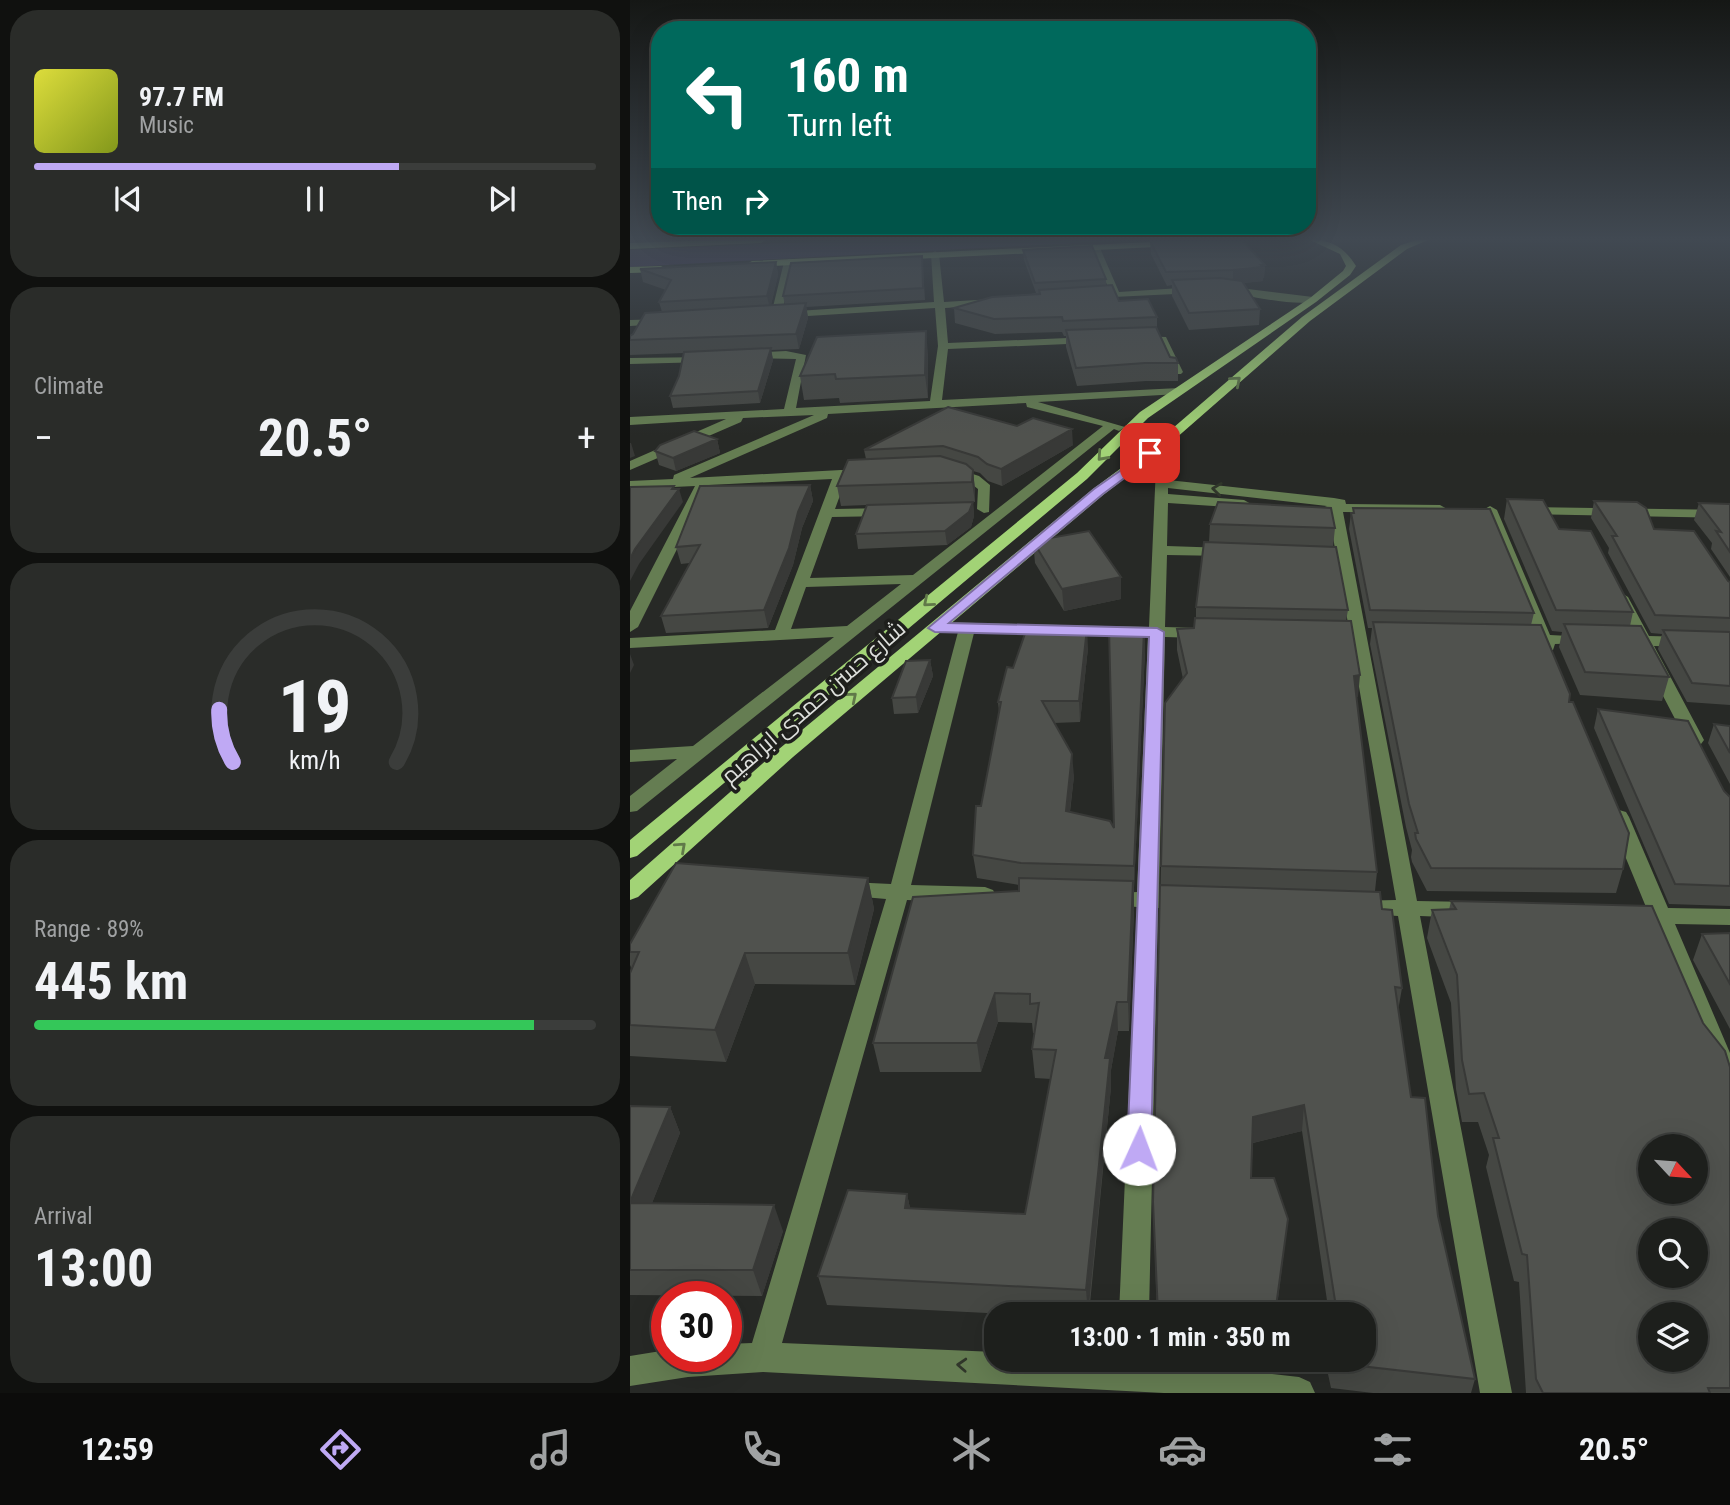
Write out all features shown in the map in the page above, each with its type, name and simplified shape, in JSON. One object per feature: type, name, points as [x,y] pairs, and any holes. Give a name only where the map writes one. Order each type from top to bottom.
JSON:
[{"type":"main road","name":"شارع حسن حمدى ابراهيم","points":[[630,851],[1082,476],[1120,427],[1179,391],[1305,305]]},
{"type":"main road","name":"شارع حسن حمدى ابراهيم","points":[[630,892],[786,753],[1098,492],[1163,443],[1325,305]]},
{"type":"main road","points":[[1289,316],[1306,319]]},
{"type":"main road","points":[[1179,391],[1198,389],[1214,394],[1216,398]]},
{"type":"street","points":[[776,314],[778,305]]},
{"type":"street","points":[[762,315],[940,305]]},
{"type":"street","points":[[936,404],[943,346],[940,305]]},
{"type":"street","points":[[637,325],[669,321]]},
{"type":"street","points":[[1121,339],[1162,339],[1177,372]]},
{"type":"street","points":[[943,346],[1107,340]]},
{"type":"street","points":[[731,357],[786,354],[802,357],[789,413]]},
{"type":"street","points":[[630,361],[717,358]]},
{"type":"street","points":[[630,421],[1179,391]]},
{"type":"street","points":[[1014,399],[1120,427]]},
{"type":"street","points":[[668,483],[832,411]]},
{"type":"street","points":[[630,466],[746,415]]},
{"type":"street","points":[[630,434],[667,419]]},
{"type":"street","points":[[630,806],[1006,509],[1120,427]]},
{"type":"street","points":[[1134,1302],[1163,443]]},
{"type":"street","points":[[932,471],[944,469],[974,479],[985,488],[977,510],[1006,509]]},
{"type":"street","points":[[630,485],[881,473]]},
{"type":"street","points":[[781,635],[841,474]]},
{"type":"street","points":[[630,627],[705,481]]},
{"type":"street","points":[[1161,490],[1342,506],[1450,509]]},
{"type":"street","points":[[1342,506],[1337,557],[1358,636],[1496,1393]]},
{"type":"street","points":[[1555,664],[1496,510],[1579,518],[1682,519],[1730,514]]},
{"type":"street","points":[[828,513],[906,512]]},
{"type":"street","points":[[1160,550],[1239,553]]},
{"type":"street","points":[[802,583],[917,579]]},
{"type":"street","points":[[1613,583],[1705,761]]},
{"type":"street","points":[[935,628],[1211,633]]},
{"type":"street","points":[[763,1357],[899,892],[967,628]]},
{"type":"street","points":[[630,643],[850,631]]},
{"type":"street","points":[[1505,639],[1730,643]]},
{"type":"street","points":[[630,756],[698,752]]},
{"type":"street","points":[[1613,802],[1730,1082]]},
{"type":"street","points":[[654,872],[677,875]]},
{"type":"street","points":[[834,889],[1009,896]]},
{"type":"street","points":[[1092,898],[1200,902]]},
{"type":"street","points":[[1339,906],[1488,911]]},
{"type":"street","points":[[1608,914],[1730,917]]},
{"type":"street","points":[[630,1371],[688,1362],[763,1357],[984,1363]]},
{"type":"street","points":[[1164,1372],[1298,1393]]},
{"type":"building","points":[[805,305],[796,334],[630,340],[645,313]]},
{"type":"building","points":[[964,305],[1151,305],[1157,317],[1063,321],[1062,317],[994,319],[954,308]]},
{"type":"building","points":[[1185,305],[1257,305],[1260,309],[1189,313]]},
{"type":"building","points":[[1156,327],[1170,357],[1176,358],[1178,363],[1076,368],[1066,330]]},
{"type":"building","points":[[926,331],[925,375],[836,379],[835,374],[800,376],[817,337]]},
{"type":"building","points":[[771,348],[758,391],[670,396],[679,376],[684,352]]},
{"type":"building","points":[[948,407],[1017,426],[1033,418],[1072,429],[1001,469],[978,457],[943,446],[864,450]]},
{"type":"building","points":[[694,431],[717,439],[673,458],[655,451],[660,445]]},
{"type":"building","points":[[940,456],[966,464],[973,470],[972,482],[837,486],[848,460]]},
{"type":"building","points":[[810,485],[764,610],[661,616],[700,545],[676,547],[700,486]]},
{"type":"building","points":[[674,486],[672,489],[679,489],[630,559],[630,487]]},
{"type":"building","points":[[1507,499],[1543,500],[1559,529],[1591,531],[1633,612],[1556,610]]},
{"type":"building","points":[[1594,501],[1637,502],[1646,508],[1654,529],[1694,531],[1730,582],[1730,618],[1655,615],[1612,536],[1617,536]]},
{"type":"building","points":[[973,502],[969,512],[945,531],[856,534],[867,505]]},
{"type":"building","points":[[1218,502],[1331,508],[1335,528],[1210,524]]},
{"type":"building","points":[[1699,503],[1730,504],[1730,552],[1716,531],[1721,532]]},
{"type":"building","points":[[1353,508],[1490,509],[1534,613],[1370,610],[1351,513],[1354,513]]},
{"type":"building","points":[[1089,531],[1121,577],[1062,589],[1033,541]]},
{"type":"building","points":[[1204,542],[1336,547],[1348,610],[1196,607]]},
{"type":"building","points":[[1195,618],[1351,621],[1360,675],[1354,676],[1377,872],[1161,866],[1165,703],[1187,673],[1177,629],[1194,628]]},
{"type":"building","points":[[1373,622],[1541,625],[1570,694],[1569,702],[1573,702],[1629,833],[1623,869],[1431,868],[1416,839],[1415,833],[1418,833],[1409,804]]},
{"type":"building","points":[[1564,624],[1641,626],[1669,677],[1585,672]]},
{"type":"building","points":[[1028,625],[1087,628],[1079,701],[1042,701],[1072,754],[1066,811],[1110,821],[1114,828],[1109,629],[1144,630],[1134,866],[1021,863],[973,855],[976,806],[981,806],[1001,702],[998,702],[1007,667],[1013,668]]},
{"type":"building","points":[[1663,630],[1730,632],[1730,686],[1692,683]]},
{"type":"building","points":[[930,660],[916,697],[892,698],[906,661]]},
{"type":"building","points":[[1598,709],[1688,721],[1724,791],[1730,797],[1730,886],[1675,884]]},
{"type":"building","points":[[1714,724],[1730,726],[1730,753]]},
{"type":"building","points":[[676,863],[868,878],[848,953],[745,953],[715,1030],[630,1025],[630,973],[639,952],[630,952],[630,944]]},
{"type":"building","points":[[1019,878],[1133,881],[1128,1002],[1117,1002],[1105,1058],[1110,1058],[1086,1290],[818,1276],[848,1190],[907,1194],[905,1208],[1025,1214],[1056,1050],[1032,1049],[1039,1003],[1030,1004],[1030,994],[995,993],[977,1043],[873,1043],[913,897],[1019,891]]},
{"type":"building","points":[[1160,885],[1380,892],[1382,909],[1392,910],[1402,988],[1395,987],[1411,1097],[1425,1098],[1438,1216],[1475,1379],[1376,1368],[1376,1302],[1335,1302],[1304,1105],[1253,1117],[1251,1178],[1274,1178],[1288,1219],[1277,1302],[1157,1302],[1153,1202]]},
{"type":"building","points":[[1451,901],[1652,906],[1703,1023],[1725,1051],[1730,1067],[1730,1388],[1708,1388],[1710,1393],[1543,1393],[1536,1379],[1527,1255],[1522,1254],[1493,1138],[1499,1138],[1484,1093],[1469,1094],[1462,1060],[1457,975],[1432,910],[1456,909]]},
{"type":"building","points":[[1730,933],[1730,984],[1702,934]]},
{"type":"building","points":[[630,1106],[670,1107],[630,1202]]},
{"type":"building","points":[[630,1203],[774,1205],[753,1270],[630,1270]]},
{"type":"route","points":[[1139,1149],[1157,632],[935,628],[1098,492],[1150,453]]}]
